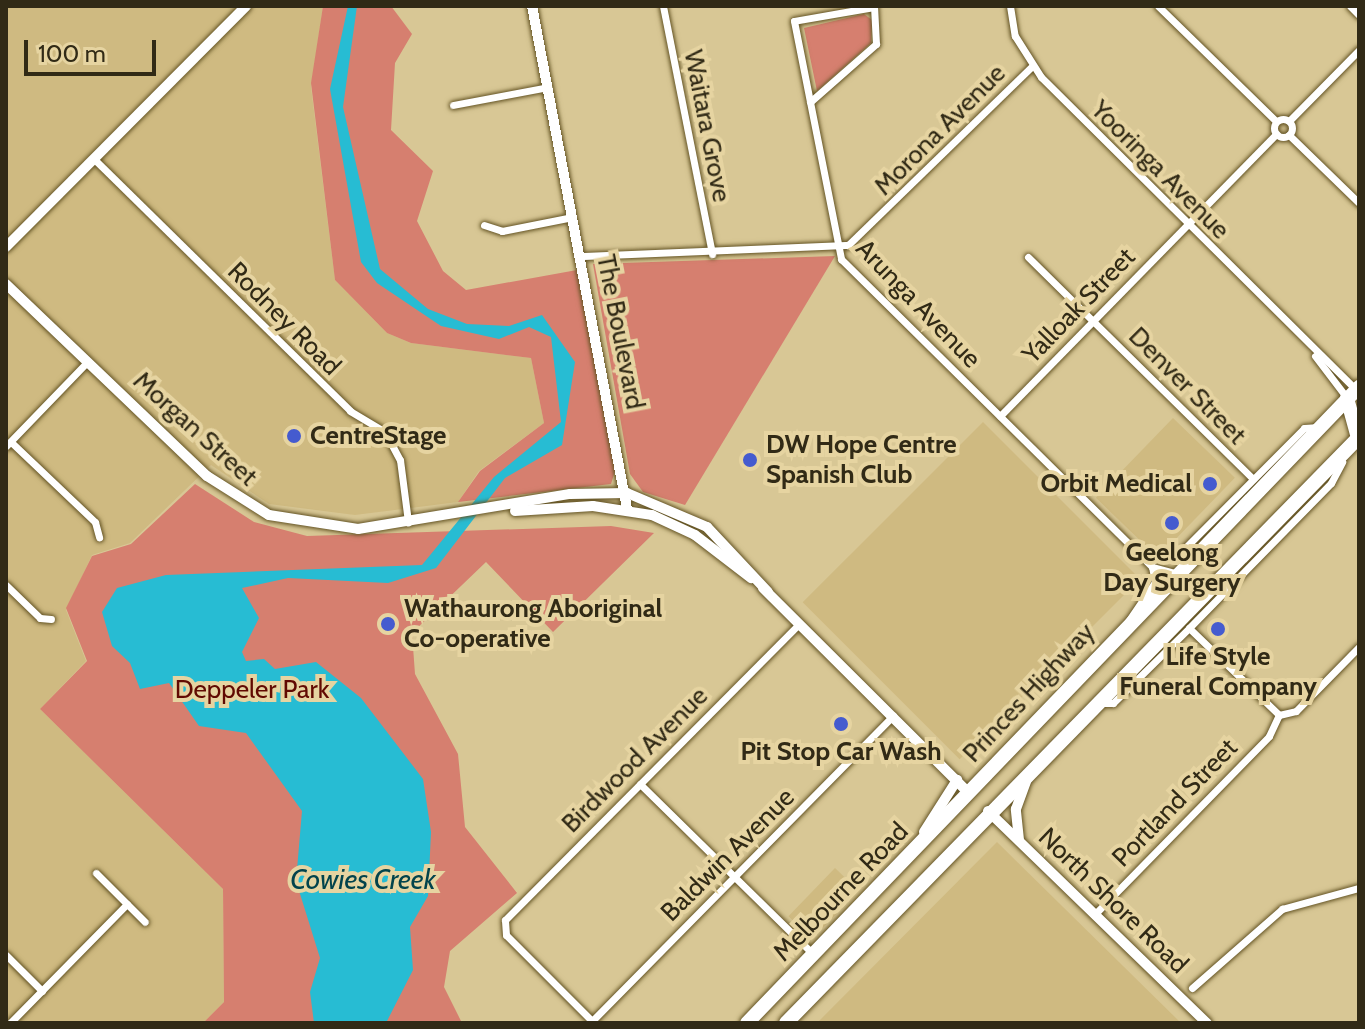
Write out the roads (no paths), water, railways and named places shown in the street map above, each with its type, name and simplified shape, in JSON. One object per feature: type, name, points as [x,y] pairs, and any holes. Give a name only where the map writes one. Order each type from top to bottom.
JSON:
[{"type":"highway","name":"Princes Highway","points":[[969,793],[1126,624],[1321,426],[1356,406]]},
{"type":"highway","points":[[1321,426],[1356,406],[1356,441]]},
{"type":"highway","name":"Princes Highway","points":[[988,811],[1356,441]]},
{"type":"highway","points":[[969,793],[988,811]]},
{"type":"highway","name":"Melbourne Road","points":[[747,1023],[969,793]]},
{"type":"highway","name":"Melbourne Road","points":[[786,1023],[988,811]]},
{"type":"main road","points":[[6,247],[246,6]]},
{"type":"main road","name":"The Boulevard","points":[[532,6],[627,493],[627,509]]},
{"type":"main road","name":"Morgan Street","points":[[6,284],[207,476],[259,511],[324,529],[454,517],[570,494],[627,493]]},
{"type":"main road","points":[[627,493],[707,527],[799,624],[969,793]]},
{"type":"main road","points":[[627,509],[692,532],[768,592]]},
{"type":"main road","name":"Morgan Street","points":[[485,512],[627,509]]},
{"type":"main road","points":[[1020,842],[1017,806],[1033,764]]},
{"type":"main road","points":[[904,861],[957,780]]},
{"type":"main road","name":"North Shore Road","points":[[988,811],[1207,1023]]},
{"type":"street","name":"Waitara Grove","points":[[663,6],[712,254]]},
{"type":"street","points":[[810,102],[876,44],[874,6],[793,20],[838,249]]},
{"type":"street","name":"Yooringa Avenue","points":[[1010,6],[1032,66],[1308,346],[1356,406]]},
{"type":"street","points":[[1158,6],[1276,121],[1289,121]]},
{"type":"street","points":[[1350,6],[1359,15]]},
{"type":"street","points":[[1289,135],[1289,121],[1359,50]]},
{"type":"street","name":"Morona Avenue","points":[[838,249],[858,239],[1032,66]]},
{"type":"street","points":[[453,105],[548,87]]},
{"type":"street","points":[[1276,121],[1276,134],[1289,135],[1359,203]]},
{"type":"street","name":"Yalloak Street","points":[[1000,416],[1276,134]]},
{"type":"street","name":"Rodney Road","points":[[94,159],[350,411],[385,432],[400,460],[408,522]]},
{"type":"street","points":[[484,225],[502,231],[573,217]]},
{"type":"street","name":"Arunga Avenue","points":[[581,256],[838,249],[843,263],[1152,567]]},
{"type":"street","name":"Denver Street","points":[[1028,257],[1253,479]]},
{"type":"street","points":[[88,361],[8,444],[95,522],[99,537]]},
{"type":"street","points":[[1126,624],[1155,582],[1152,567],[1179,570],[1184,549],[1253,479],[1304,428],[1321,426]]},
{"type":"street","points":[[1094,703],[1113,703],[1189,628],[1331,483],[1356,441]]},
{"type":"street","points":[[6,585],[40,618],[51,619]]},
{"type":"street","name":"Birdwood Avenue","points":[[593,1022],[504,926],[799,624]]},
{"type":"street","points":[[1189,628],[1279,715],[1296,711],[1359,647]]},
{"type":"street","name":"Portland Street","points":[[1094,915],[1269,736],[1279,715]]},
{"type":"street","name":"Baldwin Avenue","points":[[593,1022],[893,716]]},
{"type":"street","points":[[640,784],[814,955]]},
{"type":"street","points":[[96,873],[145,922]]},
{"type":"street","points":[[1192,988],[1282,909],[1359,888]]},
{"type":"street","points":[[10,1023],[127,904]]},
{"type":"street","points":[[6,955],[42,991]]},
{"type":"water","name":"Cowies Creek","points":[[348,6],[357,6],[343,107],[380,269],[428,309],[467,324],[509,326],[542,315],[575,362],[562,445],[505,478],[436,568],[388,583],[288,578],[242,588],[259,618],[242,652],[246,661],[264,659],[275,669],[316,662],[361,698],[423,779],[431,832],[428,896],[410,927],[413,970],[386,1023],[314,1023],[310,992],[320,958],[296,881],[302,811],[246,733],[199,726],[169,683],[140,689],[130,663],[112,646],[102,612],[117,588],[166,575],[422,565],[494,477],[561,422],[551,337],[529,327],[499,339],[441,326],[377,283],[361,262],[330,89]]},
{"type":"place","name":"CentreStage","points":[[294,436]]},
{"type":"place","name":"DW Hope Centre Spanish Club","points":[[750,460]]},
{"type":"place","name":"Orbit Medical","points":[[1210,484]]},
{"type":"place","name":"Geelong Day Surgery","points":[[1172,523]]},
{"type":"place","name":"Wathaurong Aboriginal Co-operative","points":[[388,624]]},
{"type":"place","name":"Life Style Funeral Company","points":[[1218,629]]},
{"type":"place","name":"Pit Stop Car Wash","points":[[841,724]]},
{"type":"park label","name":"Deppeler Park","points":[[252,690]]}]
